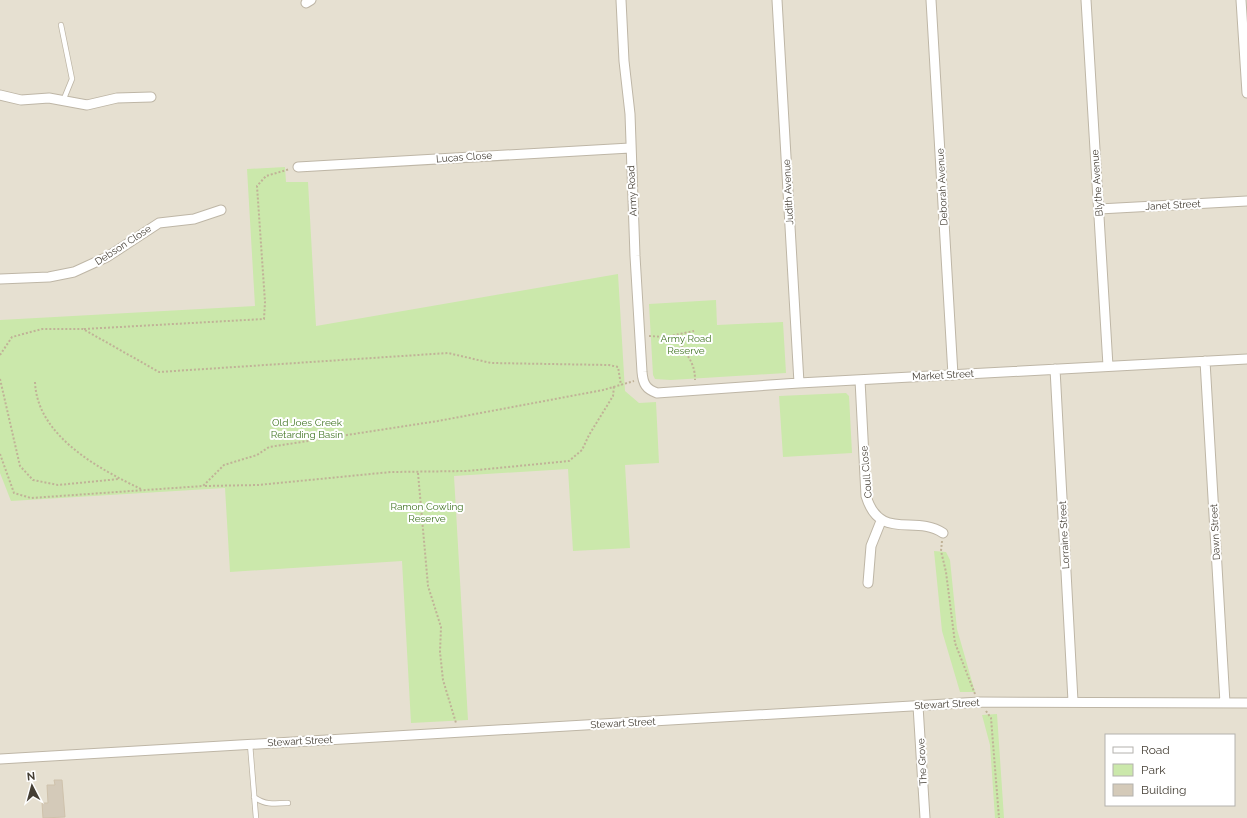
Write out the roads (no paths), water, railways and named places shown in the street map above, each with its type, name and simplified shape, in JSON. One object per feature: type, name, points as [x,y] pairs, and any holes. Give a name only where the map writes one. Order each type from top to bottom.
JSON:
[{"type":"street","name":"Army Road","points":[[621,0],[624,61],[630,114],[630,148],[643,382]]},
{"type":"street","name":"Judith Avenue","points":[[777,0],[799,383]]},
{"type":"street","name":"Deborah Avenue","points":[[931,0],[953,375]]},
{"type":"street","name":"Blythe Avenue","points":[[1086,0],[1108,366]]},
{"type":"street","points":[[1241,0],[1247,93]]},
{"type":"street","points":[[0,96],[21,100],[49,98],[87,105],[117,98],[151,97]]},
{"type":"street","name":"Lucas Close","points":[[298,167],[630,148]]},
{"type":"street","name":"Janet Street","points":[[1099,209],[1247,201]]},
{"type":"street","name":"Debson Close","points":[[0,279],[49,277],[74,272],[107,257],[159,222],[194,218],[221,210]]},
{"type":"street","name":"Market Street","points":[[643,382],[648,390],[657,392],[1247,359]]},
{"type":"street","name":"Dawn Street","points":[[1205,361],[1225,703]]},
{"type":"street","name":"Lorraine Street","points":[[1055,369],[1073,701]]},
{"type":"street","name":"Coull Close","points":[[860,380],[866,496],[869,506],[881,521]]},
{"type":"street","points":[[868,583],[871,546],[881,521],[904,526],[934,526],[943,533]]},
{"type":"street","name":"Stewart Street","points":[[0,759],[980,702],[1073,701],[1247,703]]},
{"type":"street","name":"The Grove","points":[[918,706],[925,818]]},
{"type":"lane","points":[[61,25],[72,79],[63,101]]},
{"type":"lane","points":[[250,744],[256,818]]},
{"type":"lane","points":[[254,797],[262,802],[271,804],[288,803]]},
{"type":"park label","name":"Army Road Reserve","points":[[686,344]]},
{"type":"park label","name":"Old Joes Creek Retarding Basin","points":[[307,428]]},
{"type":"park label","name":"Ramon Cowling Reserve","points":[[427,512]]}]
